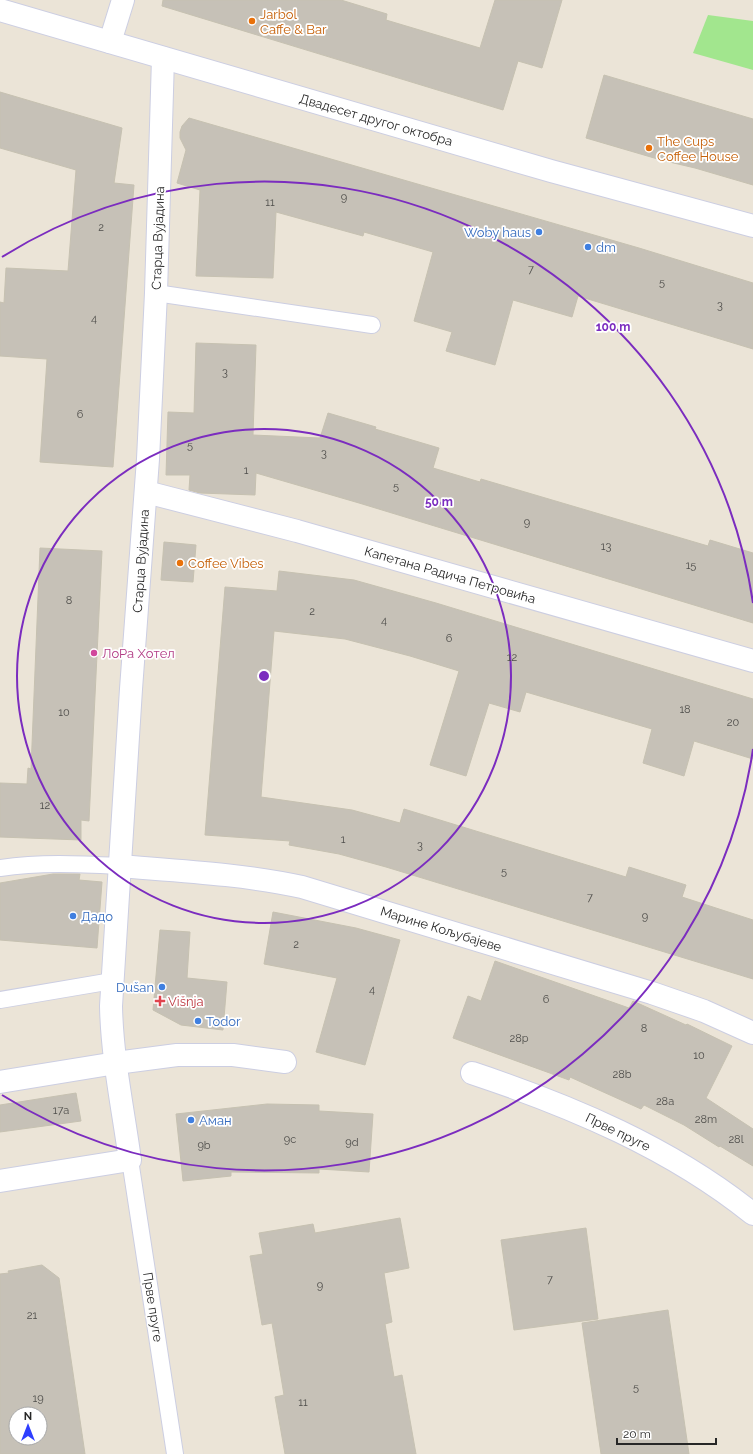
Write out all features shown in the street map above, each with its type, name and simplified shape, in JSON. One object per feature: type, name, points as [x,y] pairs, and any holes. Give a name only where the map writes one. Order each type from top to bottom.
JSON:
[{"type":"street","points":[[110,42],[123,0]]},
{"type":"street","name":"Двадесет другог октобра","points":[[0,10],[551,171],[753,226]]},
{"type":"street","name":"Старца Вујадина","points":[[116,1063],[111,1021],[112,981],[131,689],[146,492],[156,293],[163,58]]},
{"type":"street","name":"Капетана Радича Петровића","points":[[146,492],[298,531],[753,660]]},
{"type":"street","name":"Марине Кољубајеве","points":[[119,866],[228,875],[270,880],[302,887],[652,993],[704,1011],[753,1033]]},
{"type":"street","points":[[0,1082],[116,1063],[177,1056],[233,1055],[285,1062]]},
{"type":"street","name":"Прве пруге","points":[[116,1063],[130,1160]]},
{"type":"street","name":"Прве пруге","points":[[472,1073],[526,1091],[643,1143],[693,1172],[753,1214]]},
{"type":"street","points":[[0,1181],[130,1160]]},
{"type":"lane","points":[[156,293],[372,325]]},
{"type":"lane","points":[[0,868],[67,864],[119,866]]},
{"type":"lane","points":[[0,1000],[112,981]]},
{"type":"lane","name":"Прве пруге","points":[[130,1160],[175,1454]]},
{"type":"green space","points":[[708,15],[753,21],[753,70],[693,53]]},
{"type":"building","points":[[163,0],[341,0],[387,14],[386,20],[480,48],[495,0],[562,0],[542,68],[518,61],[503,110],[162,6]]},
{"type":"building","points":[[604,75],[753,119],[753,185],[586,138]]},
{"type":"building","points":[[0,92],[122,128],[114,183],[134,185],[113,467],[40,462],[47,359],[0,356],[0,302],[4,303],[6,268],[68,271],[76,170],[0,148]]},
{"type":"building","points":[[189,118],[639,248],[753,283],[753,349],[578,296],[572,317],[513,300],[495,365],[446,351],[452,332],[414,321],[433,252],[364,232],[363,236],[276,212],[273,278],[196,276],[200,190],[177,183],[186,150],[180,138],[180,132],[182,126]]},
{"type":"building","points":[[196,343],[256,345],[253,435],[320,438],[328,413],[439,448],[433,468],[480,482],[481,479],[708,546],[710,540],[753,553],[753,623],[256,473],[255,495],[200,493],[189,490],[190,475],[166,475],[168,412],[194,413]]},
{"type":"building","points":[[164,542],[196,545],[193,582],[161,580]]},
{"type":"building","points":[[40,548],[102,551],[89,821],[81,820],[81,840],[0,837],[0,783],[27,784],[28,768],[31,769]]},
{"type":"building","points":[[279,571],[354,580],[436,603],[753,699],[753,759],[694,741],[684,776],[643,763],[652,729],[526,692],[520,712],[489,703],[466,776],[430,765],[459,671],[345,639],[274,631],[261,797],[352,810],[400,823],[404,809],[626,877],[629,867],[686,885],[682,897],[753,920],[753,979],[386,867],[339,854],[289,845],[290,841],[205,835],[225,587],[277,591]]},
{"type":"building","points":[[53,874],[80,874],[79,880],[102,882],[97,948],[0,940],[0,883]]},
{"type":"building","points":[[273,912],[356,928],[400,940],[365,1065],[316,1052],[337,978],[264,964]]},
{"type":"building","points":[[160,930],[190,932],[187,978],[227,982],[223,1030],[181,1025],[153,1010]]},
{"type":"building","points":[[495,961],[629,1008],[633,1001],[686,1025],[687,1024],[732,1046],[706,1098],[753,1129],[753,1166],[684,1125],[644,1105],[641,1109],[570,1077],[569,1080],[453,1038],[468,996],[481,1001]]},
{"type":"building","points":[[76,1093],[81,1121],[0,1132],[0,1105]]},
{"type":"building","points":[[267,1104],[319,1105],[319,1111],[373,1114],[369,1172],[319,1169],[319,1173],[231,1172],[231,1176],[183,1181],[176,1114]]},
{"type":"building","points":[[400,1218],[409,1268],[384,1273],[392,1322],[385,1324],[394,1377],[402,1375],[416,1454],[285,1454],[275,1397],[284,1395],[272,1323],[262,1325],[250,1256],[263,1254],[259,1233],[313,1224],[315,1233]]},
{"type":"building","points":[[586,1228],[598,1319],[514,1330],[501,1240]]},
{"type":"building","points":[[42,1265],[59,1278],[85,1454],[0,1454],[0,1274],[9,1273],[8,1271]]},
{"type":"building","points":[[668,1310],[689,1454],[601,1454],[582,1323]]},
{"type":"place","name":"Jarbol Caffe & Bar","points":[[252,21]]},
{"type":"place","name":"The Cups Coffee House","points":[[649,148]]},
{"type":"place","name":"Woby haus","points":[[539,232]]},
{"type":"place","name":"dm","points":[[588,247]]},
{"type":"place","name":"Coffee Vibes","points":[[180,563]]},
{"type":"place","name":"ЛоРа Хотел","points":[[94,653]]},
{"type":"place","name":"Дадо","points":[[73,916]]},
{"type":"place","name":"Dušan","points":[[162,987]]},
{"type":"place","name":"Višnja","points":[[160,1001]]},
{"type":"place","name":"Todor","points":[[198,1021]]},
{"type":"place","name":"Аман","points":[[191,1120]]}]
